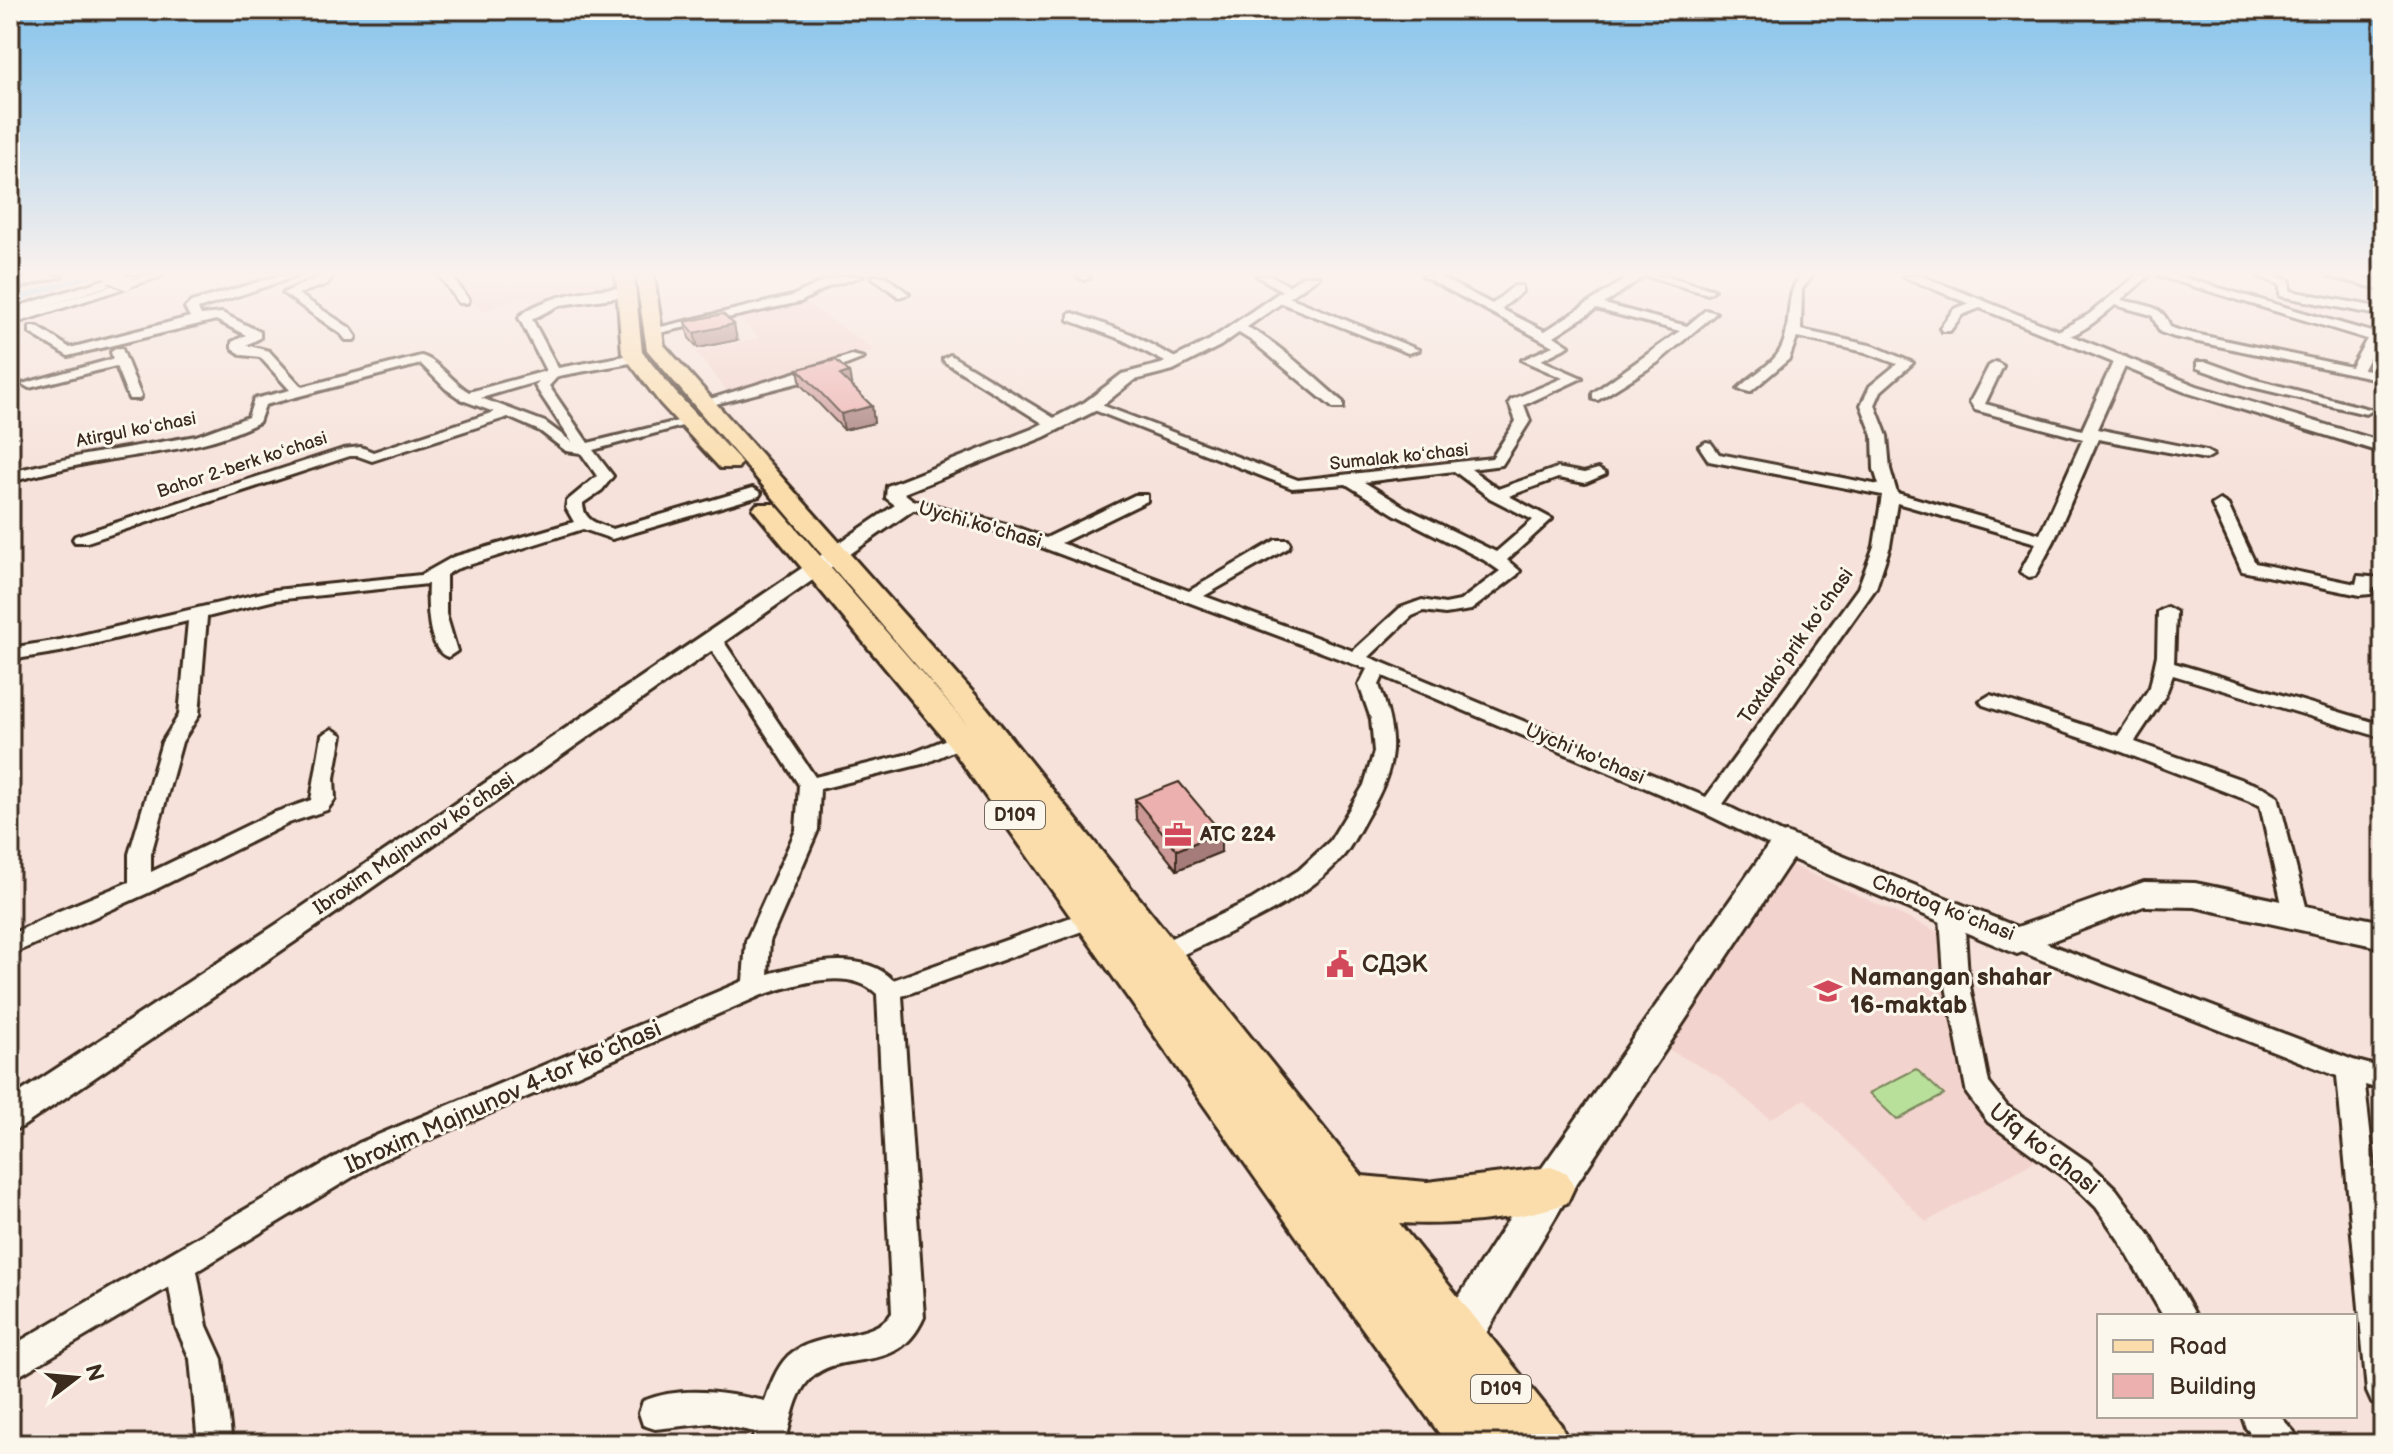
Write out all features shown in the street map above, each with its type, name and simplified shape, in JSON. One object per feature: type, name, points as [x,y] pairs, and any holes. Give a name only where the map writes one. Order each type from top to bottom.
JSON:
[{"type":"main road","name":"D109","points":[[643,344],[697,413],[753,493],[827,562],[975,714],[1542,1444]]},
{"type":"main road","name":"D109","points":[[697,413],[827,562],[1480,1444]]},
{"type":"main road","name":"Chortoq koʻchasi","points":[[1786,844],[2017,941],[2144,894],[2195,895],[2383,935]]},
{"type":"main road","points":[[1417,1360],[1460,1335],[1551,1188],[1786,844]]},
{"type":"main road","points":[[1351,1195],[1385,1203],[1439,1205],[1551,1188]]},
{"type":"street","points":[[55,344],[68,352],[100,344]]},
{"type":"street","points":[[113,344],[134,396]]},
{"type":"street","points":[[239,344],[237,345],[247,352],[264,354],[299,391],[424,360],[444,384],[467,397],[541,425],[571,449],[586,450],[857,358]]},
{"type":"street","points":[[539,344],[554,373]]},
{"type":"street","points":[[467,397],[643,344]]},
{"type":"street","points":[[1140,344],[1174,361]]},
{"type":"street","points":[[909,504],[895,498],[894,490],[1019,442],[1091,406],[1121,381],[1167,367],[1213,344]]},
{"type":"street","points":[[1263,344],[1338,405]]},
{"type":"street","points":[[1399,344],[1413,350]]},
{"type":"street","name":"Sumalak koʻchasi","points":[[1091,406],[1297,485],[1484,466],[1502,459],[1523,421],[1516,403],[1575,379],[1529,360],[1563,347],[1558,344]]},
{"type":"street","points":[[1598,396],[1672,344]]},
{"type":"street","points":[[1745,389],[1784,356],[1788,344]]},
{"type":"street","name":"Taxtakoʻprik koʻchasi","points":[[1710,807],[1867,588],[1882,546],[1889,494],[1882,469],[1880,436],[1868,405],[1875,389],[1906,363],[1846,344]]},
{"type":"street","points":[[2082,344],[2180,385],[2383,448]]},
{"type":"street","points":[[2224,344],[2383,376]]},
{"type":"street","points":[[2355,372],[2370,344]]},
{"type":"street","points":[[950,359],[1054,424]]},
{"type":"street","points":[[2093,435],[2089,430],[2121,360]]},
{"type":"street","points":[[29,384],[122,361]]},
{"type":"street","points":[[2180,385],[2207,361],[2253,383],[2366,410]]},
{"type":"street","points":[[1996,366],[1977,402],[1980,407],[2093,435],[2206,455]]},
{"type":"street","points":[[554,373],[542,386],[605,476],[597,487],[574,504],[584,524]]},
{"type":"street","name":"Atirgul koʻchasi","points":[[10,477],[93,457],[156,450],[235,428],[254,419],[259,402],[299,391]]},
{"type":"street","name":"Bahor 2-berk koʻchasi","points":[[81,539],[348,452],[361,451],[372,457],[506,413]]},
{"type":"street","points":[[2029,572],[2093,435]]},
{"type":"street","points":[[1706,446],[1714,458],[1889,494],[2046,541]]},
{"type":"street","points":[[1458,467],[1496,495],[1544,519],[1497,560]]},
{"type":"street","points":[[1496,495],[1557,473],[1585,478],[1598,474]]},
{"type":"street","points":[[1350,480],[1400,511],[1497,560],[1511,571],[1465,606],[1445,609],[1422,605],[1406,612],[1356,659]]},
{"type":"street","points":[[10,654],[275,595],[397,584],[438,576],[453,563],[584,524],[612,534],[753,493]]},
{"type":"street","points":[[1046,544],[1141,498]]},
{"type":"street","name":"Uychi ko'chasi","points":[[827,562],[909,504],[987,522],[1378,667],[1710,807],[1786,844]]},
{"type":"street","points":[[2220,505],[2248,567],[2360,590],[2365,590],[2364,580],[2383,583]]},
{"type":"street","points":[[1192,596],[1282,544]]},
{"type":"street","name":"Ibroxim Majnunov koʻchasi","points":[[10,1117],[827,562]]},
{"type":"street","points":[[438,576],[438,611],[441,633],[448,651]]},
{"type":"street","points":[[2124,745],[2129,728],[2157,694],[2164,666],[2167,612]]},
{"type":"street","points":[[140,887],[140,854],[172,742],[189,715],[198,614]]},
{"type":"street","points":[[714,640],[810,785],[807,830],[758,941],[755,987]]},
{"type":"street","points":[[2164,666],[2383,732]]},
{"type":"street","points":[[1161,954],[1259,906],[1307,876],[1338,847],[1367,801],[1381,767],[1384,734],[1369,685],[1378,667]]},
{"type":"street","points":[[1990,701],[2124,745],[2257,793],[2270,801],[2297,918]]},
{"type":"street","points":[[10,946],[281,818],[319,805],[324,799],[324,778],[332,735]]},
{"type":"street","points":[[810,785],[919,758],[961,739]]},
{"type":"street","name":"Ufq koʻchasi","points":[[1952,916],[1956,976],[1976,1086],[1982,1100],[2001,1119],[2034,1139],[2092,1183],[2132,1231],[2179,1314]]},
{"type":"street","points":[[655,1413],[711,1407],[772,1432],[791,1380],[806,1362],[891,1338],[903,1328],[908,1317],[889,991],[1091,919]]},
{"type":"street","points":[[2017,941],[2350,1070],[2383,1079]]},
{"type":"street","name":"Ibroxim Majnunov 4-tor koʻchasi","points":[[10,1365],[369,1152],[755,987],[802,976],[856,970],[882,981],[889,991]]},
{"type":"street","points":[[2350,1070],[2383,1392]]},
{"type":"street","points":[[180,1262],[192,1327],[206,1359],[215,1444]]},
{"type":"street","points":[[2260,1418],[2282,1444]]},
{"type":"shaded area","points":[[733,344],[865,344],[874,350],[814,371],[728,392],[696,352]]},
{"type":"shaded area","name":"Namangan shahar 16-maktab","points":[[1787,863],[1945,935],[1974,1102],[2044,1156],[1926,1222],[1805,1099],[1770,1119],[1718,1076],[1664,1047]]},
{"type":"green space","points":[[1916,1069],[1944,1095],[1897,1120],[1869,1093]]},
{"type":"building","points":[[836,360],[849,372],[840,375],[872,406],[841,414],[798,369]]},
{"type":"building","points":[[1179,782],[1221,832],[1177,850],[1135,799]]},
{"type":"place","name":"ATC 224","points":[[1178,835]]},
{"type":"place","name":"СДЭК","points":[[1340,964]]},
{"type":"place","name":"Namangan shahar 16-maktab","points":[[1828,991]]}]
